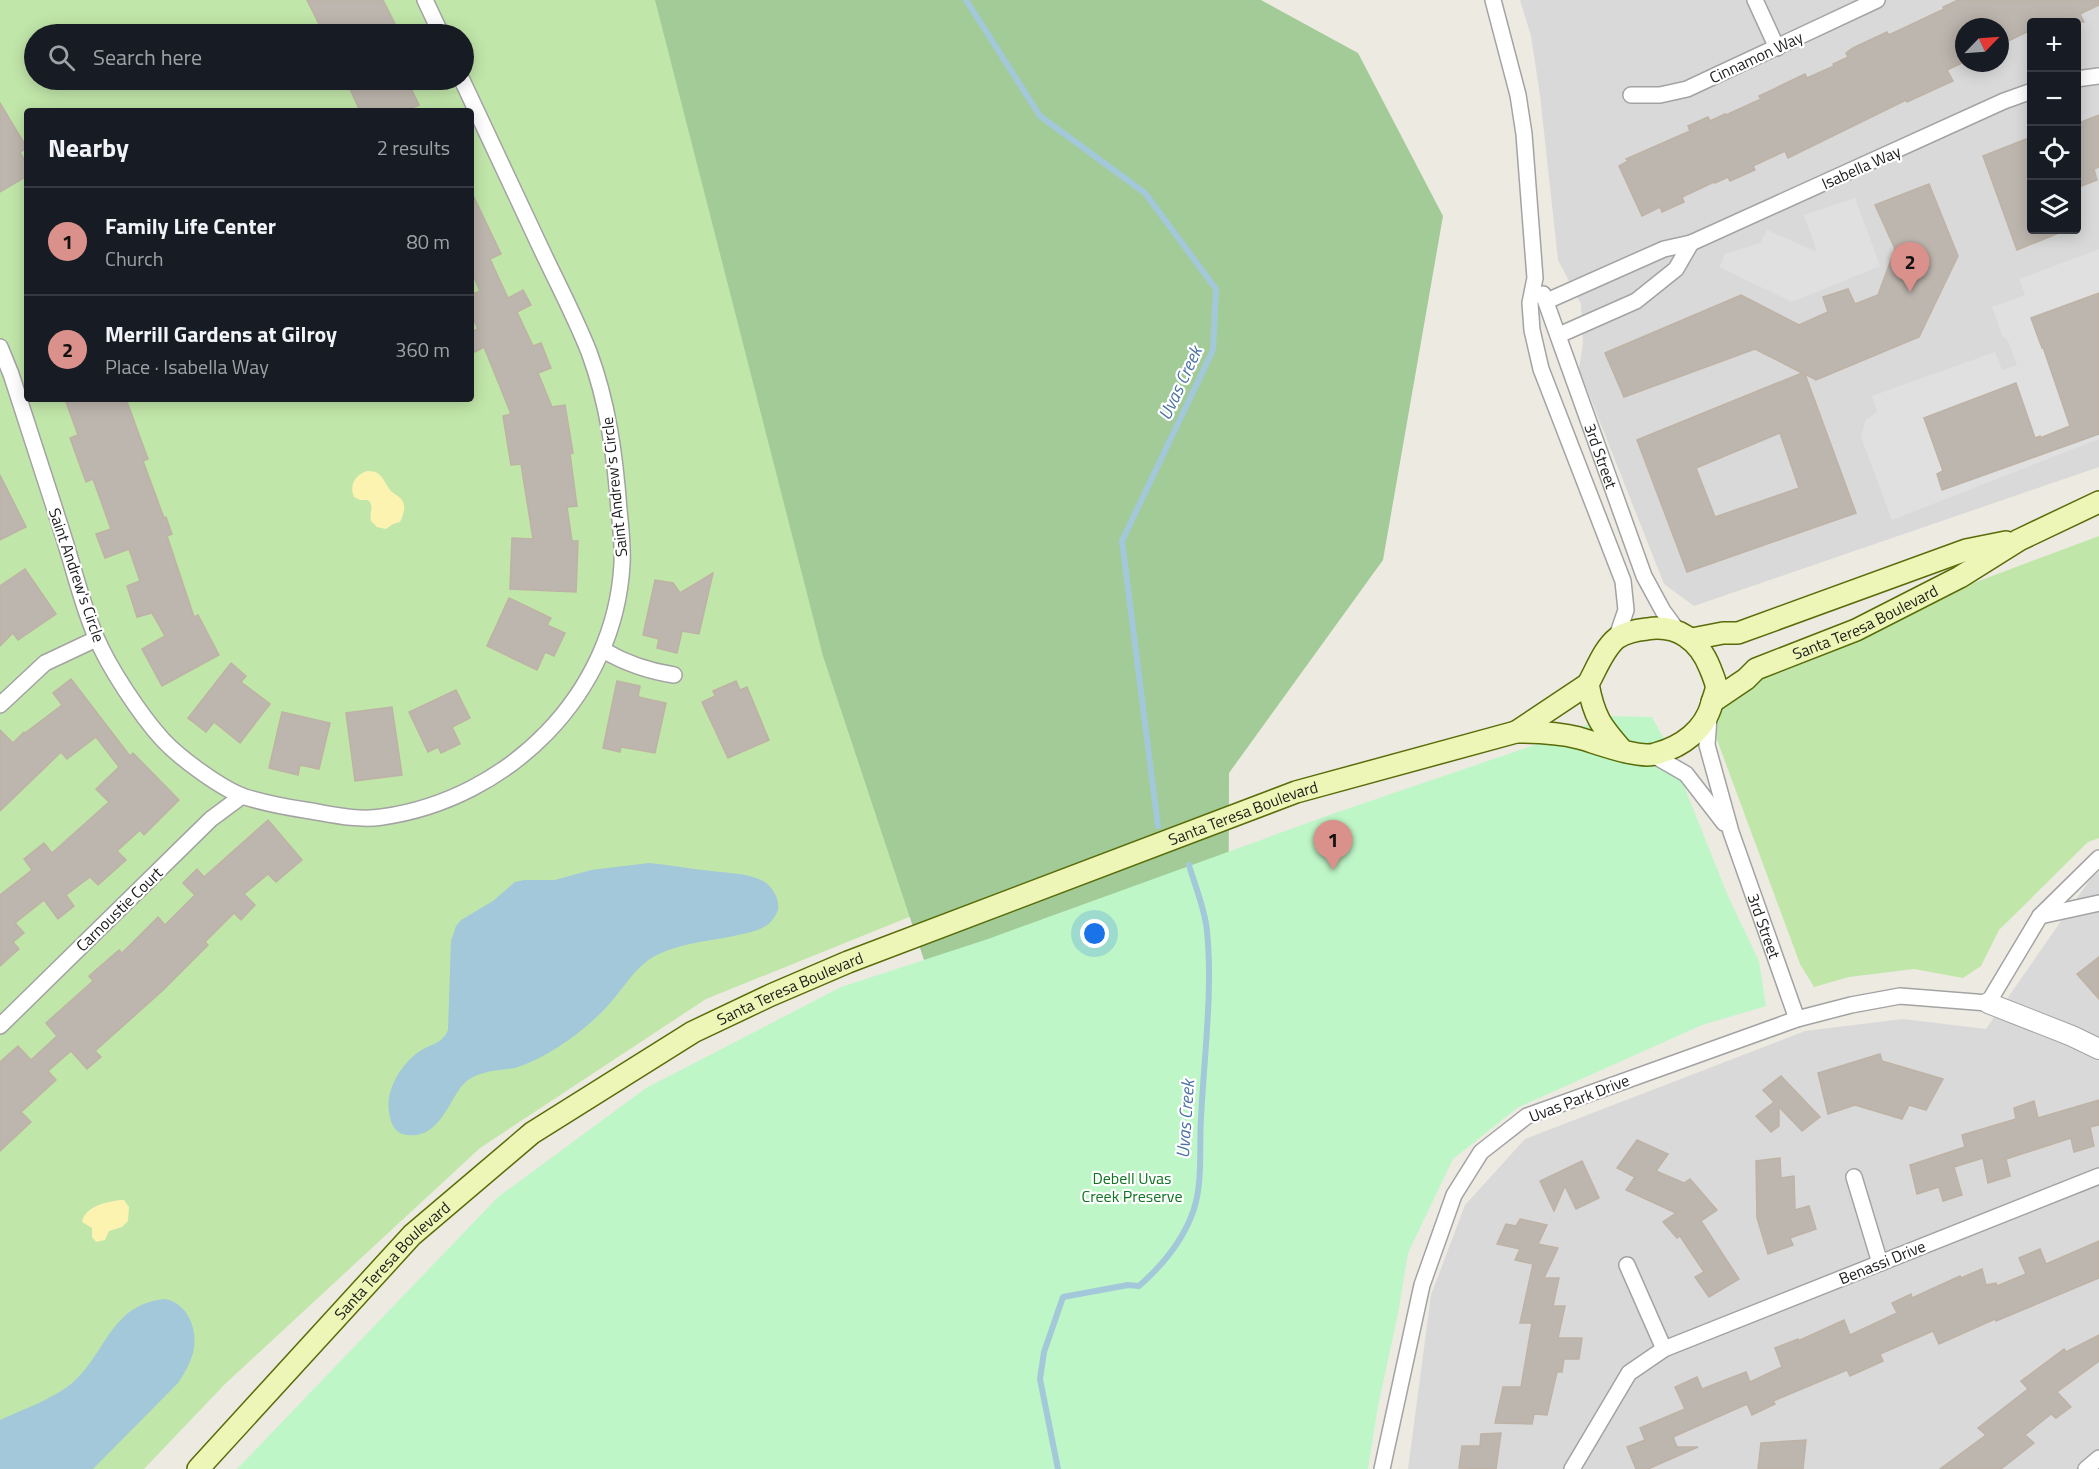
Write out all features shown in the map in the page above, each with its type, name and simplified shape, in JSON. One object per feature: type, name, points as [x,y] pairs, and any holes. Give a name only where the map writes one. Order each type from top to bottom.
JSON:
[{"type":"main road","name":"Santa Teresa Boulevard","points":[[1710,710],[1756,669],[1856,630],[1960,577],[2019,540],[2099,502]]},
{"type":"main road","name":"Santa Teresa Boulevard","points":[[1684,634],[1738,633],[1966,550],[2019,540]]},
{"type":"main road","points":[[1654,628],[1684,634],[1706,658],[1716,686],[1710,710],[1698,731],[1682,743],[1653,755],[1623,751],[1601,726],[1592,708],[1588,684],[1603,656],[1616,639],[1634,631],[1654,628]]},
{"type":"main road","name":"Santa Teresa Boulevard","points":[[1516,732],[1588,684]]},
{"type":"main road","name":"Santa Teresa Boulevard","points":[[198,1469],[412,1235],[532,1133],[693,1032],[848,962],[1296,792],[1516,732],[1544,732],[1578,738],[1623,751]]},
{"type":"street","points":[[425,0],[436,24]]},
{"type":"street","points":[[1755,0],[1777,48]]},
{"type":"street","name":"Cinnamon Way","points":[[1631,95],[1660,95],[1687,89],[1877,0]]},
{"type":"street","name":"3rd Street","points":[[1492,1],[1509,53],[1524,134],[1535,278],[1530,303],[1532,330],[1541,369],[1623,581],[1626,610],[1616,639]]},
{"type":"street","points":[[2081,79],[2099,76]]},
{"type":"street","name":"Saint Andrew's Circle","points":[[0,347],[5,376],[96,639],[124,688],[163,740],[195,767],[242,796],[280,806],[337,815],[380,818],[426,806],[470,789],[520,756],[554,725],[588,681],[603,650],[618,593],[622,564],[618,495],[608,414],[588,349],[467,90]]},
{"type":"street","name":"Isabella Way","points":[[1547,301],[1664,249],[1691,243],[2027,93]]},
{"type":"street","points":[[1559,335],[1636,301],[1677,269],[1691,243]]},
{"type":"street","name":"3rd Street","points":[[1535,278],[1547,301],[1644,576],[1662,611],[1684,634]]},
{"type":"street","points":[[0,705],[45,663],[96,639]]},
{"type":"street","points":[[603,650],[653,672],[674,675]]},
{"type":"street","name":"3rd Street","points":[[1710,710],[1707,745],[1731,832],[1797,1019]]},
{"type":"street","name":"3rd Street","points":[[1653,755],[1686,774],[1731,832]]},
{"type":"street","name":"Carnoustie Court","points":[[0,1026],[211,819],[242,796]]},
{"type":"street","points":[[2099,858],[2040,916],[1988,1003],[2099,1049]]},
{"type":"street","points":[[2040,916],[2099,903]]},
{"type":"street","name":"Uvas Park Drive","points":[[1382,1469],[1422,1285],[1454,1195],[1481,1152],[1527,1116],[1797,1019],[1851,1005],[1900,996],[1988,1003]]},
{"type":"street","name":"Benassi Drive","points":[[1572,1469],[1629,1373],[1665,1349],[2099,1176]]},
{"type":"street","points":[[1854,1177],[1880,1263]]},
{"type":"street","points":[[1627,1265],[1665,1349]]},
{"type":"street","points":[[2086,1469],[2099,1458]]},
{"type":"shaded area","points":[[1520,0],[2099,0],[2099,467],[1694,606],[1664,584],[1579,369],[1583,343],[1581,304],[1558,260],[1540,95],[1531,36]]},
{"type":"shaded area","points":[[1855,198],[1880,266],[1792,302],[1719,267],[1725,254],[1760,243],[1767,230],[1817,252],[1804,215]]},
{"type":"shaded area","points":[[2099,249],[2099,439],[1892,520],[1861,437],[1866,420],[1877,412],[1872,396],[1995,352],[2002,370],[2017,365],[2008,341],[2002,335],[1992,307],[2025,295],[2019,279]]},
{"type":"shaded area","points":[[2099,872],[2099,1469],[1408,1469],[1431,1295],[1465,1205],[1525,1139],[1805,1031],[1903,1019],[1986,1029],[2091,878]]},
{"type":"green space","points":[[0,0],[789,0],[1164,814],[706,999],[480,1148],[225,1384],[144,1469],[0,1469]]},
{"type":"green space","points":[[655,0],[1261,0],[1358,53],[1443,216],[1383,560],[1229,773],[1228,1059],[935,993],[823,656]]},
{"type":"green space","points":[[2099,536],[2099,838],[2088,842],[1999,930],[1981,966],[1963,978],[1914,969],[1849,977],[1814,987],[1800,964],[1706,710],[1713,689],[1733,673]]},
{"type":"green space","name":"Debell Uvas Creek Preserve","points":[[1608,716],[1652,717],[1668,746],[1728,896],[1759,961],[1766,1006],[1702,1025],[1517,1108],[1453,1159],[1408,1253],[1368,1469],[237,1469],[498,1197],[646,1088],[841,987],[988,939],[1335,813],[1561,736]]},
{"type":"sand","points":[[367,471],[380,475],[404,504],[400,522],[386,529],[377,527],[371,521],[371,507],[368,500],[354,497],[352,488],[354,481]]},
{"type":"sand","points":[[124,1200],[129,1207],[128,1221],[122,1227],[109,1231],[105,1240],[96,1242],[92,1237],[92,1228],[82,1222],[84,1217],[87,1212],[97,1206]]},
{"type":"water","points":[[649,863],[755,878],[765,882],[771,888],[778,901],[778,910],[768,924],[756,931],[684,945],[652,958],[639,969],[602,1012],[580,1032],[554,1050],[515,1068],[488,1072],[471,1078],[461,1087],[434,1127],[417,1135],[398,1132],[392,1124],[388,1108],[391,1089],[400,1072],[413,1057],[446,1035],[451,941],[456,926],[461,920],[493,901],[515,882],[555,880],[591,870]]},
{"type":"water","points":[[165,1299],[180,1306],[186,1312],[193,1327],[192,1357],[178,1383],[93,1469],[0,1469],[0,1420],[63,1390],[83,1372],[120,1320],[132,1310],[147,1303]]},
{"type":"building","points":[[307,0],[383,0],[395,24],[319,24]]},
{"type":"building","points":[[1958,0],[2099,0],[2099,5],[2080,14],[2084,22],[2081,22],[2081,18],[2027,18],[2027,32],[2009,41],[2009,18],[1955,18],[1955,66],[1947,70],[1953,81],[1907,102],[1906,100],[1788,158],[1785,151],[1753,166],[1755,170],[1730,181],[1728,177],[1714,182],[1682,197],[1684,202],[1662,212],[1660,207],[1642,216],[1619,166],[1628,161],[1626,159],[1690,131],[1688,126],[1708,117],[1710,121],[1726,115],[1761,99],[1759,96],[1805,74],[1807,78],[1834,66],[1833,64],[1848,57],[1846,53],[1853,48],[1887,32],[1889,35],[1944,9],[1943,7]]},
{"type":"building","points":[[351,90],[412,90],[419,105],[412,108],[359,108]]},
{"type":"building","points":[[0,103],[24,143],[24,150],[20,152],[24,159],[24,178],[0,192]]},
{"type":"building","points":[[2099,115],[2099,167],[2094,169],[2097,180],[2081,186],[2081,126],[2081,122]]},
{"type":"building","points":[[2027,139],[2027,234],[2056,234],[2017,250],[1983,156]]},
{"type":"building","points":[[1929,184],[1958,256],[1919,337],[1816,380],[1805,374],[1856,513],[1687,572],[1637,440],[1802,373],[1755,349],[1624,397],[1605,353],[1741,295],[1799,325],[1828,312],[1823,297],[1848,289],[1855,304],[1878,295],[1895,249],[1875,205]],"holes":[[[1780,433],[1799,488],[1715,517],[1696,468]]]},
{"type":"building","points":[[474,197],[501,254],[490,259],[508,298],[523,290],[531,305],[517,312],[533,346],[541,343],[551,368],[538,373],[552,407],[565,405],[573,453],[570,454],[577,506],[567,507],[572,541],[578,541],[576,592],[510,589],[512,538],[533,539],[521,464],[511,465],[503,416],[511,414],[484,347],[475,352],[474,350],[474,331],[478,329],[474,320],[474,294],[480,291],[474,278]]},
{"type":"building","points":[[2099,293],[2099,434],[1942,490],[1937,474],[1943,471],[1924,418],[2016,383],[2035,438],[2070,426],[2031,318]]},
{"type":"building","points":[[66,402],[127,402],[148,459],[143,461],[172,534],[167,536],[194,617],[198,615],[219,655],[162,686],[142,649],[165,636],[152,613],[137,617],[127,586],[140,581],[129,549],[105,558],[96,534],[111,529],[93,479],[86,482],[70,438],[78,435]]},
{"type":"building","points":[[0,475],[26,527],[0,540]]},
{"type":"building","points":[[25,569],[56,614],[18,640],[13,633],[0,646],[0,586]]},
{"type":"building","points":[[713,573],[699,634],[682,631],[677,653],[657,648],[659,639],[643,635],[655,580],[673,583],[680,593]]},
{"type":"building","points":[[509,598],[551,618],[547,625],[565,633],[554,656],[545,652],[537,670],[487,646]]},
{"type":"building","points":[[231,663],[246,676],[241,682],[270,704],[240,743],[214,722],[206,732],[188,718]]},
{"type":"building","points":[[71,679],[130,756],[133,753],[179,800],[144,835],[140,830],[117,851],[126,860],[98,885],[90,877],[66,895],[74,906],[58,919],[44,900],[15,923],[24,933],[13,942],[19,949],[0,966],[0,895],[32,870],[24,859],[44,843],[52,853],[109,802],[96,789],[119,767],[96,737],[67,759],[61,752],[0,811],[0,730],[13,743],[24,732],[62,705],[53,693]]},
{"type":"building","points":[[617,681],[640,686],[638,697],[666,703],[655,753],[621,747],[620,752],[603,748]]},
{"type":"building","points":[[736,681],[740,690],[747,687],[769,740],[728,758],[702,702],[715,696],[713,691]]},
{"type":"building","points":[[456,690],[470,718],[452,727],[460,744],[441,753],[438,747],[428,752],[409,712]]},
{"type":"building","points":[[392,707],[402,775],[355,781],[346,713]]},
{"type":"building","points":[[282,712],[330,723],[319,769],[300,765],[298,775],[269,768]]},
{"type":"building","points":[[268,820],[302,860],[276,882],[268,874],[244,894],[255,905],[241,920],[234,913],[205,942],[208,945],[162,991],[95,1051],[101,1057],[87,1069],[71,1051],[48,1071],[56,1080],[21,1112],[31,1122],[0,1151],[0,1062],[18,1046],[31,1060],[57,1036],[46,1023],[93,981],[89,976],[119,950],[122,953],[158,917],[165,925],[195,895],[183,883],[197,869],[204,877]]},
{"type":"building","points":[[2099,957],[2099,999],[2077,974]]},
{"type":"building","points":[[1880,1054],[1882,1061],[1943,1079],[1926,1110],[1909,1105],[1902,1119],[1855,1105],[1828,1114],[1818,1073]]},
{"type":"building","points":[[1781,1076],[1820,1117],[1802,1131],[1779,1107],[1779,1126],[1771,1132],[1756,1116],[1774,1102],[1763,1090]]},
{"type":"building","points":[[2099,1100],[2099,1125],[2090,1127],[2094,1146],[2074,1152],[2071,1138],[2006,1159],[2010,1176],[1988,1183],[1983,1158],[1954,1167],[1962,1195],[1943,1201],[1939,1187],[1917,1194],[1910,1165],[1965,1147],[1962,1135],[2016,1119],[2014,1108],[2034,1101],[2038,1118]]},
{"type":"building","points":[[1637,1140],[1668,1154],[1656,1171],[1684,1183],[1690,1179],[1717,1210],[1701,1221],[1739,1279],[1709,1297],[1695,1277],[1704,1272],[1680,1236],[1677,1238],[1663,1222],[1676,1213],[1626,1190],[1635,1177],[1617,1168]]},
{"type":"building","points":[[1780,1158],[1781,1178],[1794,1176],[1795,1210],[1809,1206],[1816,1229],[1790,1238],[1793,1245],[1768,1254],[1757,1218],[1756,1161]]},
{"type":"building","points":[[1582,1161],[1599,1198],[1576,1209],[1565,1186],[1554,1211],[1540,1181]]},
{"type":"building","points":[[1520,1219],[1547,1225],[1538,1244],[1558,1248],[1544,1278],[1559,1278],[1553,1306],[1565,1306],[1558,1338],[1582,1338],[1579,1359],[1564,1359],[1562,1372],[1557,1372],[1547,1415],[1534,1414],[1532,1424],[1495,1423],[1503,1387],[1521,1387],[1532,1323],[1520,1323],[1533,1264],[1515,1260],[1520,1249],[1497,1244],[1506,1224],[1516,1226]]},
{"type":"building","points":[[2099,1241],[2099,1278],[1939,1344],[1933,1331],[1880,1354],[1883,1361],[1850,1376],[1847,1370],[1773,1401],[1775,1404],[1752,1415],[1747,1404],[1673,1437],[1677,1447],[1698,1447],[1648,1469],[1636,1469],[1627,1447],[1645,1440],[1640,1428],[1685,1409],[1675,1387],[1697,1377],[1702,1389],[1746,1372],[1750,1382],[1782,1367],[1775,1348],[1798,1339],[1798,1341],[1844,1320],[1850,1335],[1897,1313],[1892,1303],[1911,1294],[1912,1298],[1960,1276],[1961,1278],[1982,1269],[1986,1285],[1996,1283],[1997,1286],[2026,1274],[2019,1258],[2040,1249],[2046,1264]]},
{"type":"building","points":[[2099,1335],[2099,1361],[2057,1392],[2071,1407],[2056,1418],[2051,1414],[2025,1435],[2034,1443],[2001,1469],[1940,1469],[1986,1435],[1978,1428],[2028,1389],[2021,1381],[2064,1349],[2066,1352]]},
{"type":"building","points":[[1501,1433],[1496,1469],[1459,1468],[1462,1446],[1480,1446],[1481,1434]]},
{"type":"building","points":[[1806,1440],[1803,1469],[1758,1469],[1761,1443]]},
{"type":"waterway","name":"Uvas Creek","points":[[966,0],[1040,116],[1145,193],[1216,289],[1213,350],[1122,541],[1158,826]]},
{"type":"waterway","name":"Uvas Creek","points":[[1058,1469],[1040,1379],[1044,1352],[1063,1297],[1128,1285],[1139,1286],[1179,1241],[1190,1220],[1197,1198],[1209,1000],[1209,954],[1204,914],[1189,865]]},
{"type":"place","name":"Merrill Gardens at Gilroy","points":[[1910,292]]},
{"type":"place","name":"Family Life Center","points":[[1333,870]]}]
